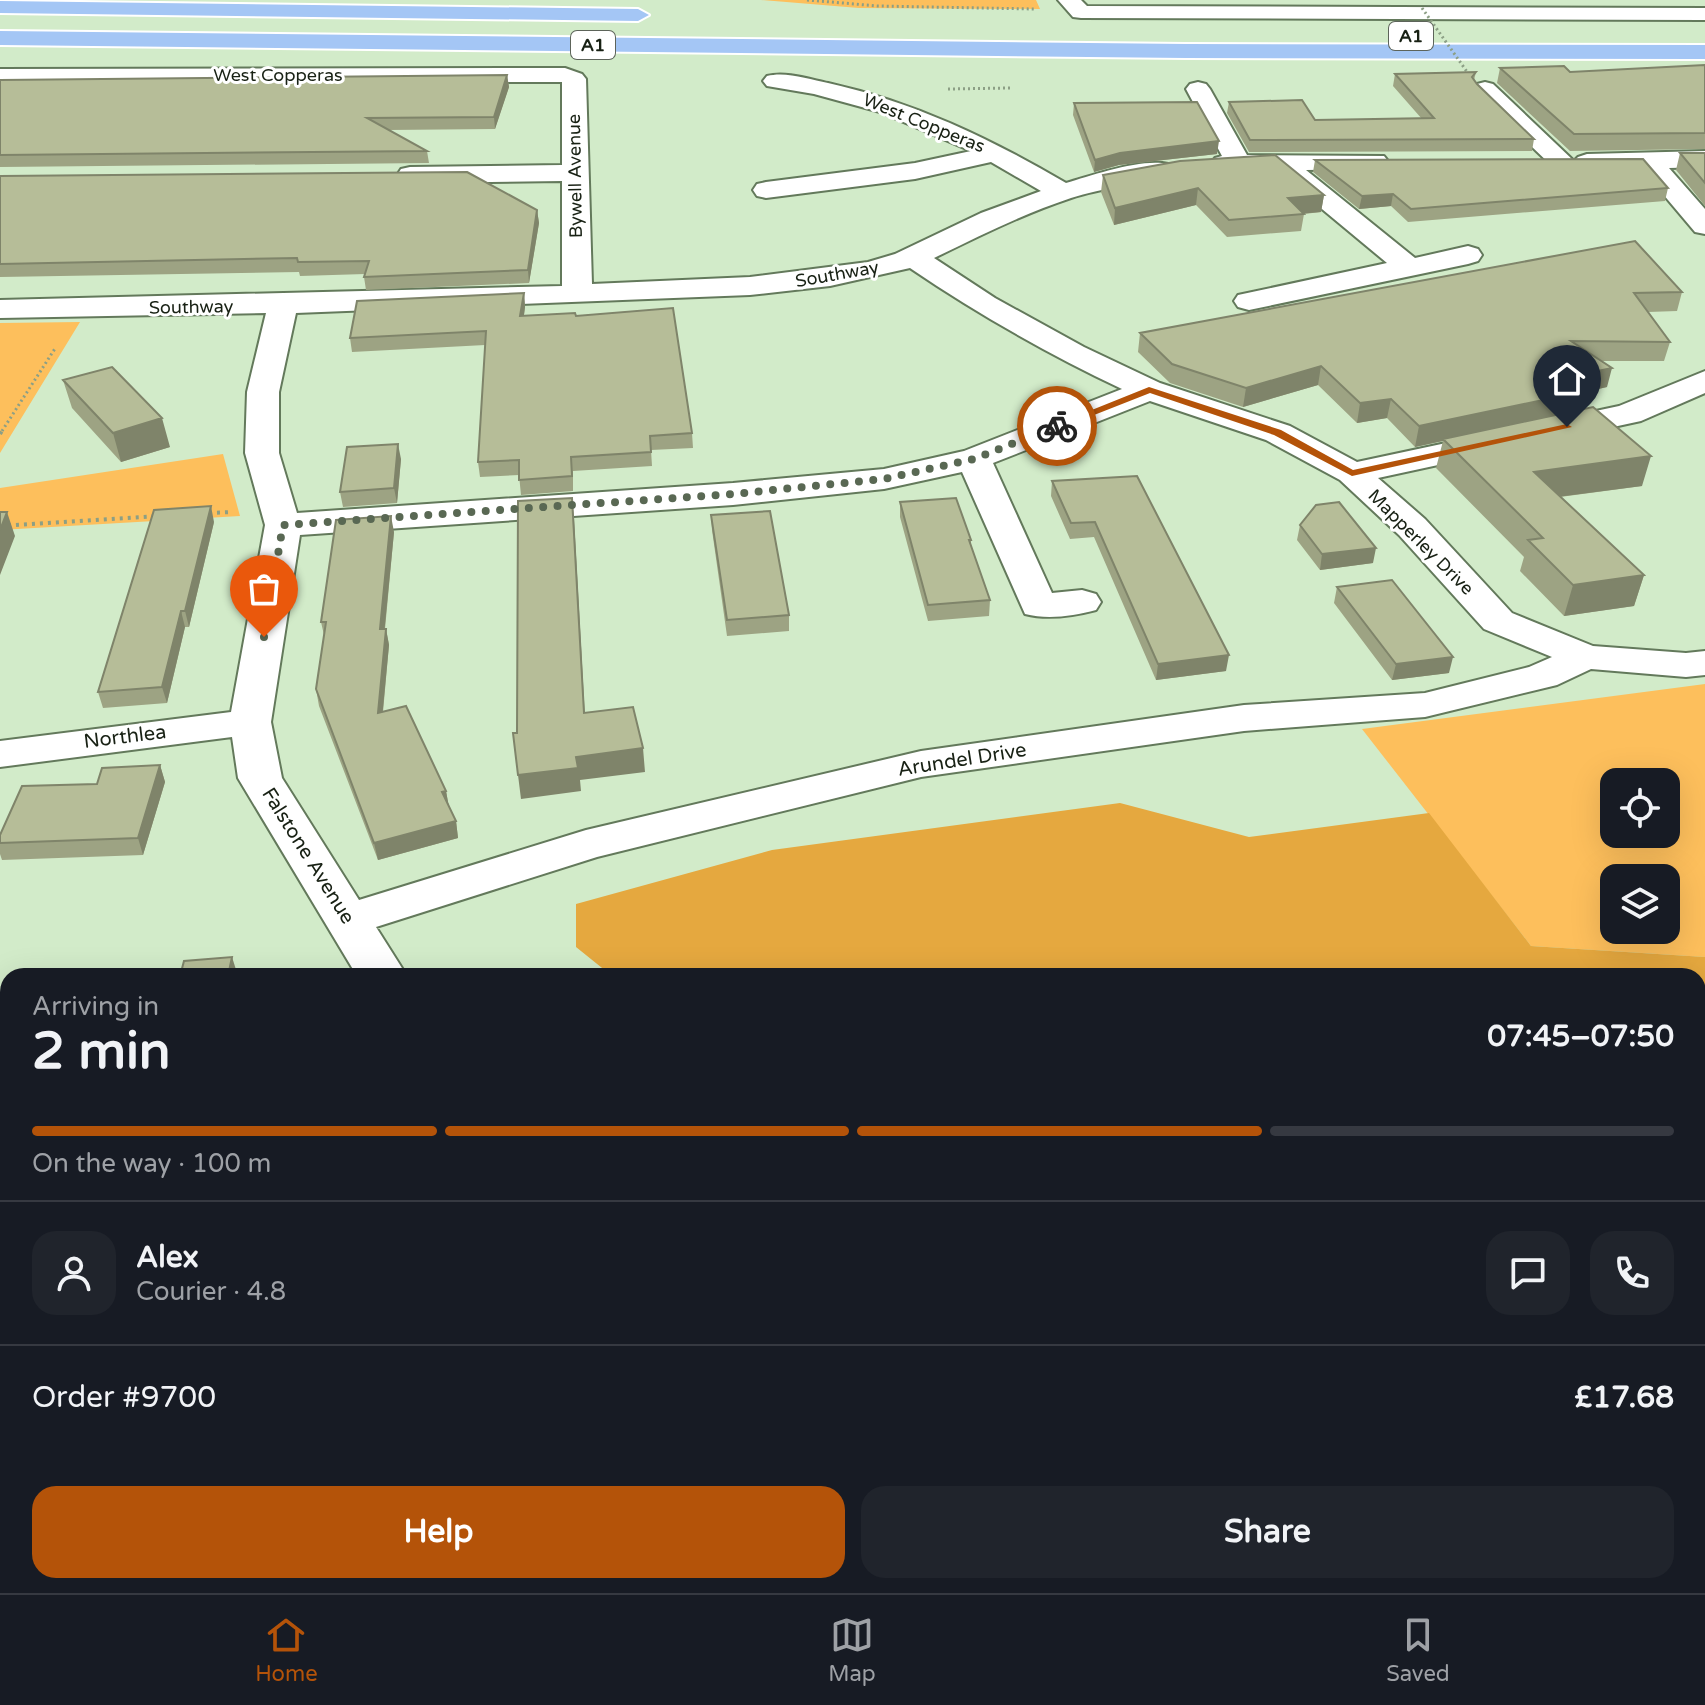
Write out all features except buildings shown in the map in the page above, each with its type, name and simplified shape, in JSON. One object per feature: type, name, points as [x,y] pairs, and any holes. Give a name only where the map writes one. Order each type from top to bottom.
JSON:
[{"type":"highway","points":[[0,7],[657,16]]},
{"type":"highway","name":"A1","points":[[0,23],[1705,36]]},
{"type":"highway","points":[[1045,28],[1117,33]]},
{"type":"highway","name":"A1","points":[[0,38],[1186,51],[1705,52]]},
{"type":"highway","points":[[779,71],[1186,51]]},
{"type":"highway","points":[[0,56],[779,71],[1705,72]]},
{"type":"street","points":[[1357,0],[1378,15]]},
{"type":"street","points":[[1075,6],[1378,15],[1705,14]]},
{"type":"street","name":"West Copperas","points":[[779,71],[928,120],[998,153],[1063,192]]},
{"type":"street","name":"West Copperas","points":[[0,76],[555,73]]},
{"type":"street","name":"Bywell Avenue","points":[[555,73],[574,79],[577,294]]},
{"type":"street","points":[[1478,83],[1562,162]]},
{"type":"street","points":[[1198,89],[1238,162]]},
{"type":"street","points":[[766,190],[915,171],[998,153]]},
{"type":"street","points":[[1515,162],[1705,159]]},
{"type":"street","points":[[1280,161],[1409,267]]},
{"type":"street","name":"Southway","points":[[0,309],[283,306],[777,284],[874,270],[913,257],[1007,212],[1119,176],[1238,162],[1405,161]]},
{"type":"street","points":[[1649,161],[1705,226]]},
{"type":"street","points":[[381,175],[575,173]]},
{"type":"street","points":[[1249,301],[1468,255]]},
{"type":"street","name":"Mapperley Drive","points":[[913,257],[984,304],[1073,354],[1149,390],[1278,433],[1352,473],[1412,527],[1498,621],[1586,657]]},
{"type":"street","name":"Falstone Avenue","points":[[283,306],[263,392],[262,453],[280,517],[250,722],[260,778],[377,968]]},
{"type":"street","points":[[1352,473],[1629,414],[1705,381]]},
{"type":"street","points":[[280,517],[733,494],[884,479],[974,459],[1149,390]]},
{"type":"street","points":[[974,459],[1039,606],[1082,602]]},
{"type":"street","points":[[1586,657],[1686,665],[1705,663]]},
{"type":"street","name":"Arundel Drive","points":[[347,920],[586,845],[921,764],[1244,718],[1425,705],[1543,676],[1586,657]]},
{"type":"street","name":"Northlea","points":[[0,754],[250,722]]},
{"type":"path","points":[[807,0],[878,6],[1075,6]]},
{"type":"path","points":[[1422,8],[1478,83]]},
{"type":"path","points":[[0,434],[80,308]]},
{"type":"path","points":[[201,514],[280,517]]},
{"type":"path","points":[[0,526],[170,515]]},
{"type":"shaded area","points":[[761,0],[1036,0],[1040,9],[859,8]]},
{"type":"shaded area","points":[[80,322],[0,453],[0,323]]},
{"type":"shaded area","points":[[223,454],[240,516],[0,530],[0,488]]},
{"type":"shaded area","points":[[1705,684],[1705,957],[1531,946],[1362,729]]},
{"type":"shaded area","points":[[1120,803],[1249,837],[1429,813],[1531,946],[1705,957],[1705,968],[602,968],[576,947],[576,904],[772,850]]},
{"type":"way so far","points":[[264,637],[283,525],[733,494],[884,479],[974,459],[1057,426]]},
{"type":"route","points":[[1057,426],[1149,390],[1278,433],[1352,473],[1567,427]]}]
